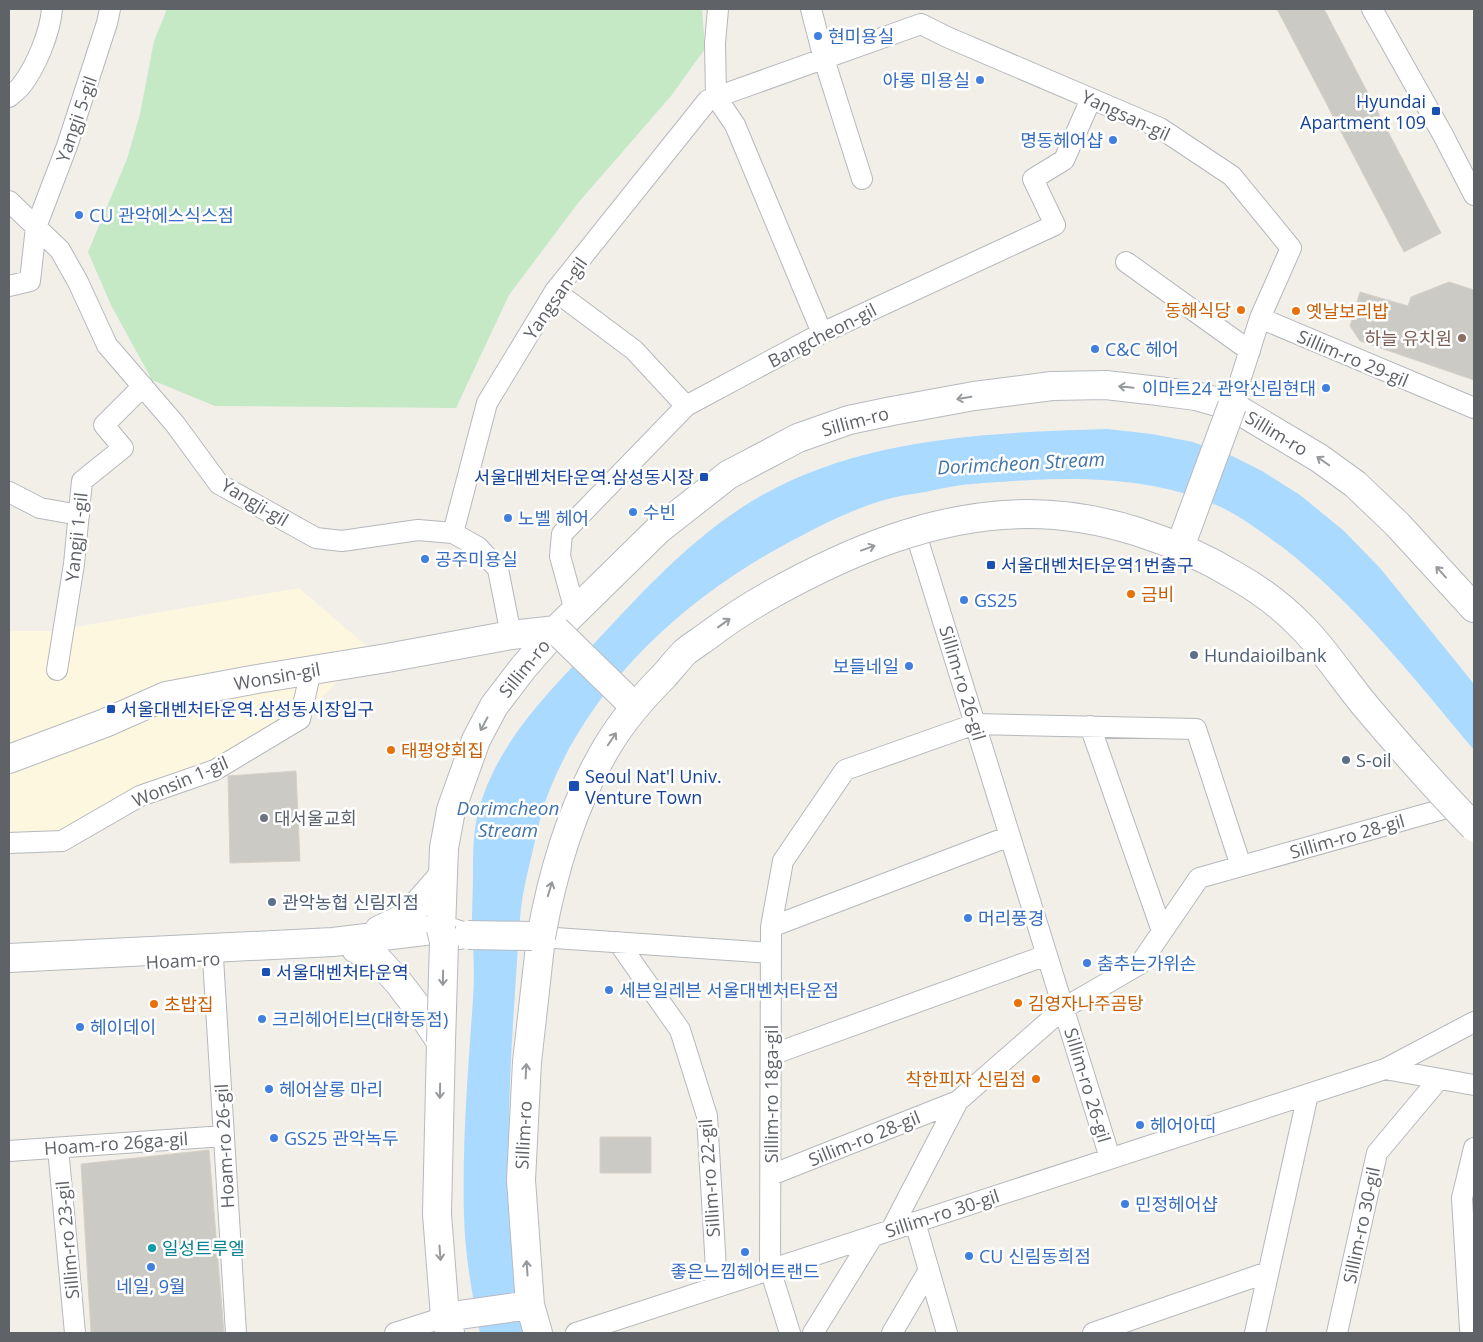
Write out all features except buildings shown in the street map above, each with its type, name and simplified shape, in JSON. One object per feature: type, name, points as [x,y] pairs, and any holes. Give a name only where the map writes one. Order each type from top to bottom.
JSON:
[{"type":"main road","name":"Sillim-ro","points":[[441,1042],[453,935],[443,876],[444,848],[451,810],[476,740],[494,706],[523,668],[556,630],[658,530],[728,475],[798,438],[849,420],[892,411],[965,398],[1052,386],[1106,385],[1196,396],[1232,406],[1319,458],[1355,484],[1397,524],[1474,608]]},
{"type":"main road","points":[[1180,547],[1232,406]]},
{"type":"main road","name":"Sillim-ro","points":[[538,1333],[526,1305],[521,1180],[536,936],[561,853],[589,781],[608,744],[635,707],[686,652],[738,614],[796,580],[862,550],[915,531],[970,518],[1029,514],[1080,518],[1128,528],[1180,547],[1239,577],[1272,600],[1304,630],[1368,709],[1474,827]]},
{"type":"main road","points":[[556,630],[635,707]]},
{"type":"main road","name":"Wonsin-gil","points":[[9,759],[105,723],[166,696],[511,635],[556,630]]},
{"type":"main road","points":[[357,944],[407,917],[443,876]]},
{"type":"main road","points":[[9,958],[357,944],[453,935],[536,936]]},
{"type":"main road","points":[[357,944],[378,960],[410,997],[441,1042],[437,1214],[448,1325],[526,1305]]},
{"type":"main road","name":"Hoam-ro","points":[[9,970],[333,952],[357,944]]},
{"type":"street","points":[[9,97],[20,87],[38,57],[52,20],[52,9]]},
{"type":"street","name":"Yangji 5-gil","points":[[9,286],[30,281],[36,227],[67,146],[108,23],[110,9]]},
{"type":"street","points":[[718,9],[715,43],[716,97],[735,125],[822,332]]},
{"type":"street","points":[[811,9],[824,58],[862,180]]},
{"type":"street","points":[[1372,9],[1443,135],[1474,195]]},
{"type":"street","name":"Yangsan-gil","points":[[453,533],[487,403],[556,291],[708,100],[824,58],[917,14],[947,37],[1160,128],[1232,176],[1290,248],[1260,318],[1232,406]]},
{"type":"street","name":"Bangcheon-gil","points":[[575,611],[560,556],[562,534],[686,406],[822,332],[1054,225],[1033,178],[1064,160],[1091,99]]},
{"type":"street","name":"Yangji-gil","points":[[9,201],[60,250],[78,282],[107,345],[176,424],[219,484],[316,538],[342,541],[418,530],[453,533],[478,547],[498,569],[511,635]]},
{"type":"street","points":[[1126,262],[1250,351]]},
{"type":"street","points":[[556,291],[634,350],[686,406]]},
{"type":"street","name":"Sillim-ro 29-gil","points":[[1260,318],[1474,408]]},
{"type":"street","name":"Yangji 1-gil","points":[[57,670],[74,564],[82,482],[123,448],[104,424],[143,386]]},
{"type":"street","points":[[9,492],[40,508],[79,515]]},
{"type":"street","name":"Sillim-ro 26-gil","points":[[915,531],[1110,1158]]},
{"type":"street","name":"Wonsin 1-gil","points":[[9,843],[62,841],[140,796],[215,770],[300,719],[310,670]]},
{"type":"street","points":[[975,724],[1196,729],[1240,866]]},
{"type":"street","name":"Sillim-ro 18ga-gil","points":[[790,1333],[770,1269],[771,926],[783,861],[845,770],[975,724]]},
{"type":"street","points":[[1090,726],[1162,932]]},
{"type":"street","name":"Sillim-ro 28-gil","points":[[882,1233],[958,1101],[1064,1008],[1140,964],[1199,878],[1454,806]]},
{"type":"street","points":[[771,926],[1010,836]]},
{"type":"street","points":[[536,936],[771,953]]},
{"type":"street","name":"Sillim-ro 22-gil","points":[[618,942],[680,1030],[707,1116],[716,1286]]},
{"type":"street","points":[[771,1055],[1047,955]]},
{"type":"street","name":"Hoam-ro 26-gil","points":[[213,958],[236,1333]]},
{"type":"street","name":"Sillim-ro 30-gil","points":[[576,1333],[1385,1069],[1474,1022]]},
{"type":"street","points":[[1385,1069],[1474,1085]]},
{"type":"street","name":"Sillim-ro 30-gil","points":[[1337,1333],[1377,1153],[1438,1079]]},
{"type":"street","points":[[1254,1333],[1308,1094]]},
{"type":"street","name":"Sillim-ro 28-gil","points":[[771,1175],[958,1101]]},
{"type":"street","name":"Hoam-ro 26ga-gil","points":[[9,1151],[224,1136]]},
{"type":"street","name":"Sillim-ro 23-gil","points":[[58,1148],[75,1333]]},
{"type":"street","points":[[1472,1333],[1470,1329],[1462,1198],[1474,1148]]},
{"type":"street","points":[[915,1222],[947,1333]]},
{"type":"street","points":[[813,1333],[882,1233]]},
{"type":"street","points":[[892,1333],[929,1270]]},
{"type":"street","points":[[1092,1333],[1268,1272]]},
{"type":"street","points":[[395,1333],[448,1325]]},
{"type":"shaded area","points":[[299,588],[370,649],[312,707],[62,841],[9,843],[9,631],[53,631]]},
{"type":"green space","points":[[167,9],[702,9],[705,49],[671,96],[578,203],[509,295],[456,408],[215,406],[152,380],[111,305],[88,252],[127,159],[140,114],[154,41]]},
{"type":"water","name":"Dorimcheon Stream","points":[[1107,429],[1152,434],[1193,442],[1230,455],[1262,471],[1300,495],[1344,531],[1380,568],[1474,684],[1474,750],[1383,642],[1308,568],[1281,546],[1233,513],[1172,490],[1125,482],[1078,479],[979,483],[956,486],[898,496],[866,506],[822,525],[759,559],[719,585],[681,615],[646,647],[614,683],[585,722],[562,763],[543,808],[521,908],[510,1078],[510,1206],[516,1291],[522,1333],[480,1333],[467,1260],[464,1189],[466,1107],[474,989],[472,920],[473,849],[477,817],[487,785],[510,742],[556,684],[656,579],[709,531],[770,491],[815,470],[862,455],[910,445],[1009,433]]},
{"type":"place","name":"현미용실","points":[[818,36]]},
{"type":"place","name":"아롱 미용실","points":[[980,80]]},
{"type":"place","name":"Hyundai Apartment 109","points":[[1436,111]]},
{"type":"place","name":"명동헤어샵","points":[[1113,140]]},
{"type":"place","name":"CU 관악에스식스점","points":[[79,215]]},
{"type":"place","name":"동해식당","points":[[1241,310]]},
{"type":"place","name":"옛날보리밥","points":[[1296,311]]},
{"type":"place","name":"하늘 유치원","points":[[1462,338]]},
{"type":"place","name":"C&C 헤어","points":[[1095,349]]},
{"type":"place","name":"이마트24 관악신림현대","points":[[1326,388]]},
{"type":"place","name":"서울대벤처타운역.삼성동시장","points":[[704,477]]},
{"type":"place","name":"수빈","points":[[633,512]]},
{"type":"place","name":"노벨 헤어","points":[[508,518]]},
{"type":"place","name":"공주미용실","points":[[425,559]]},
{"type":"place","name":"서울대벤처타운역1번출구","points":[[991,565]]},
{"type":"place","name":"금비","points":[[1131,594]]},
{"type":"place","name":"GS25","points":[[964,600]]},
{"type":"place","name":"Hundaioilbank","points":[[1194,655]]},
{"type":"place","name":"보들네일","points":[[909,666]]},
{"type":"place","name":"서울대벤처타운역.삼성동시장입구","points":[[111,709]]},
{"type":"place","name":"태평양회집","points":[[391,750]]},
{"type":"place","name":"S-oil","points":[[1346,760]]},
{"type":"place","name":"Seoul Nat'l Univ. Venture Town","points":[[574,786]]},
{"type":"place","name":"대서울교회","points":[[264,818]]},
{"type":"place","name":"관악농협 신림지점","points":[[272,902]]},
{"type":"place","name":"머리풍경","points":[[968,918]]},
{"type":"place","name":"춤추는가위손","points":[[1087,963]]},
{"type":"place","name":"서울대벤처타운역","points":[[266,972]]},
{"type":"place","name":"세븐일레븐 서울대벤처타운점","points":[[609,990]]},
{"type":"place","name":"김영자나주곰탕","points":[[1018,1003]]},
{"type":"place","name":"초밥집","points":[[154,1004]]},
{"type":"place","name":"크리헤어티브(대학동점)","points":[[262,1019]]},
{"type":"place","name":"헤이데이","points":[[80,1027]]},
{"type":"place","name":"착한피자 신림점","points":[[1036,1079]]},
{"type":"place","name":"헤어살롱 마리","points":[[269,1089]]},
{"type":"place","name":"헤어아띠","points":[[1140,1125]]},
{"type":"place","name":"GS25 관악녹두","points":[[274,1138]]},
{"type":"place","name":"민정헤어샵","points":[[1125,1204]]},
{"type":"place","name":"일성트루엘","points":[[152,1248]]},
{"type":"place","name":"좋은느낌헤어트랜드","points":[[745,1252]]},
{"type":"place","name":"CU 신림동희점","points":[[969,1256]]},
{"type":"place","name":"네일, 9월","points":[[151,1267]]}]
